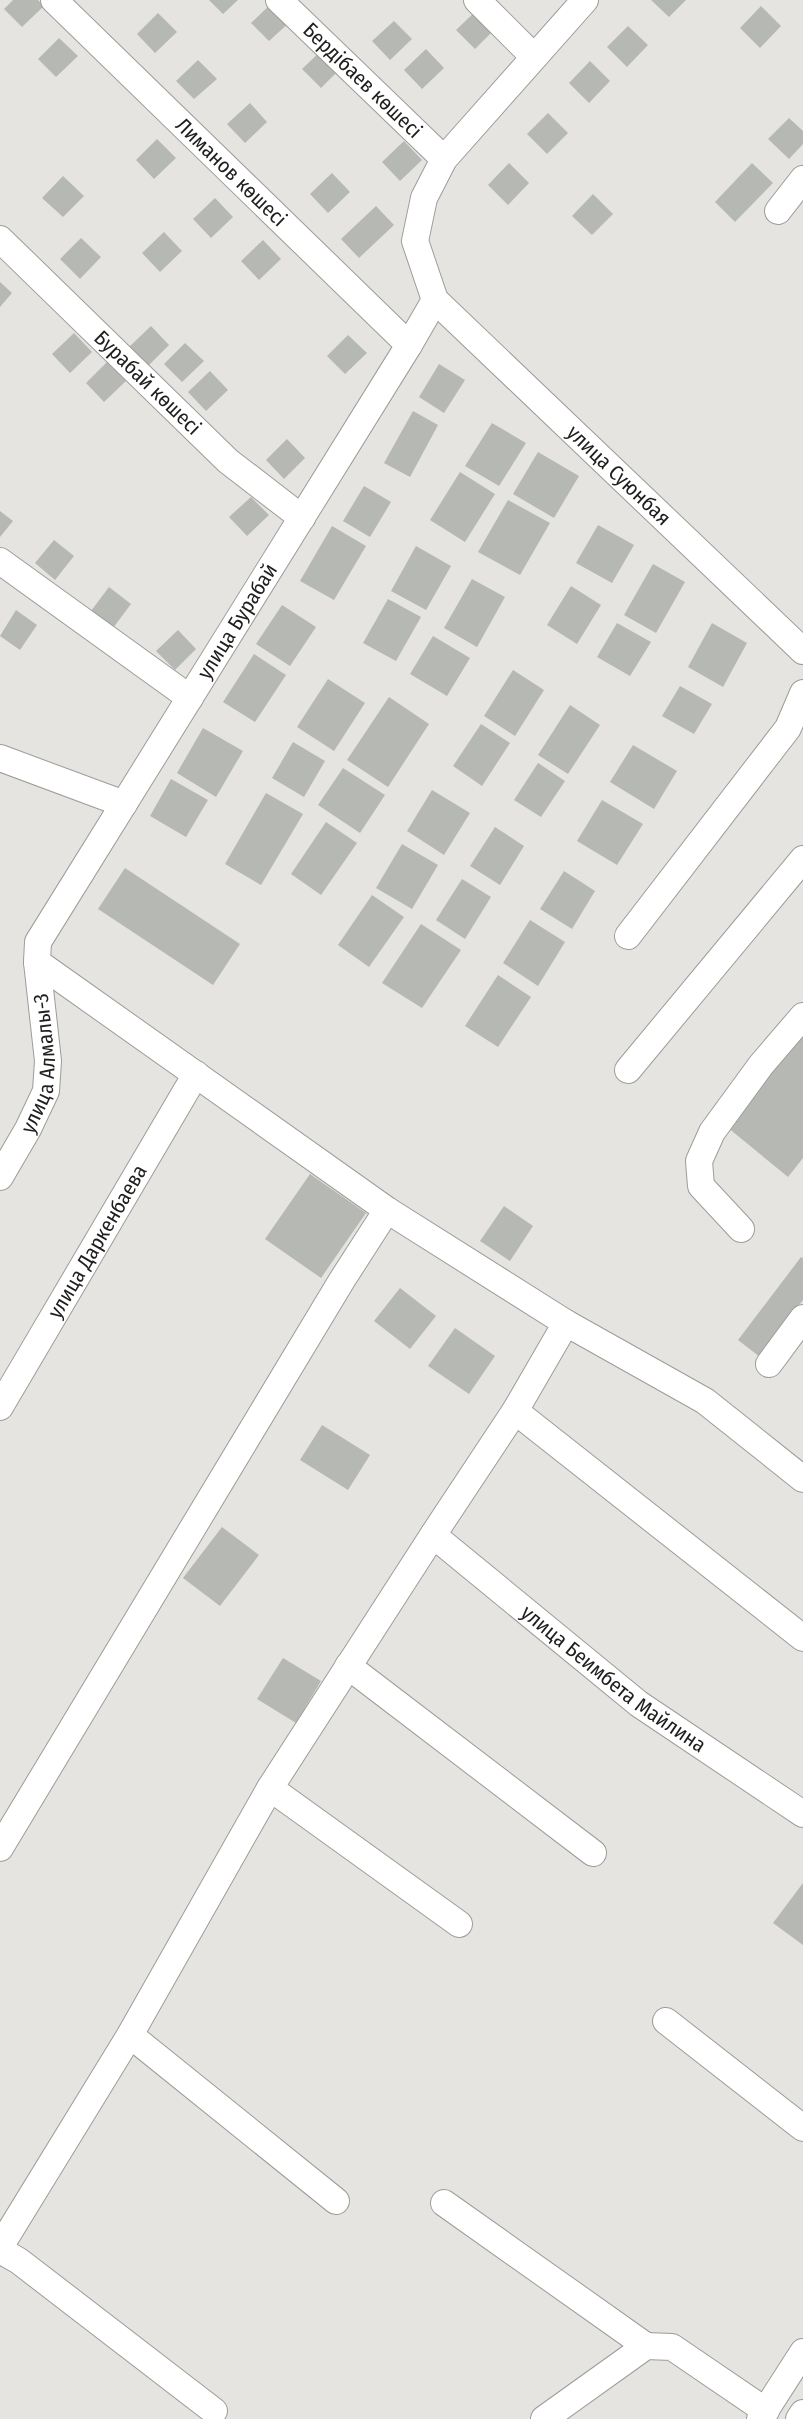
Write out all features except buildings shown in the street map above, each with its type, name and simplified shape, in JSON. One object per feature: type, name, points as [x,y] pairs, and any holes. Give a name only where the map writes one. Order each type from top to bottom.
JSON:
[{"type":"street","name":"Лиманов көшесі","points":[[54,0],[410,345]]},
{"type":"street","name":"Бердібаев көшесі","points":[[279,0],[444,159]]},
{"type":"street","points":[[477,0],[534,57]]},
{"type":"street","points":[[435,300],[415,242],[424,198],[444,159],[585,0]]},
{"type":"street","points":[[778,211],[803,179]]},
{"type":"street","name":"Бурабай көшесі","points":[[0,239],[228,461],[302,518]]},
{"type":"street","name":"улица Бурабай","points":[[38,952],[124,804],[410,345],[435,300]]},
{"type":"street","name":"улица Суюнбая","points":[[435,300],[803,651]]},
{"type":"street","points":[[0,561],[190,698]]},
{"type":"street","points":[[628,936],[788,728],[803,693]]},
{"type":"street","points":[[0,758],[124,804]]},
{"type":"street","points":[[628,1070],[803,859]]},
{"type":"street","points":[[38,952],[196,1074],[387,1210],[566,1323],[705,1401],[803,1479]]},
{"type":"street","name":"улица Алмалы-3","points":[[0,1177],[46,1091],[48,1061],[38,952]]},
{"type":"street","points":[[741,1229],[701,1186],[699,1161],[712,1132],[761,1065],[803,1016]]},
{"type":"street","name":"улица Даркенбаева","points":[[0,1407],[196,1074]]},
{"type":"street","points":[[0,1848],[387,1210]]},
{"type":"street","points":[[769,1364],[803,1318]]},
{"type":"street","points":[[214,2411],[0,2248],[130,2035],[270,1788],[515,1411],[566,1323]]},
{"type":"street","points":[[515,1411],[803,1638]]},
{"type":"street","name":"улица Беимбета Майлина","points":[[433,1535],[639,1704],[803,1814]]},
{"type":"street","points":[[348,1666],[593,1853]]},
{"type":"street","points":[[270,1788],[459,1924]]},
{"type":"street","points":[[666,2021],[803,2128]]},
{"type":"street","points":[[130,2035],[336,2201]]},
{"type":"street","points":[[444,2203],[646,2346],[671,2347],[763,2415],[803,2352]]},
{"type":"street","points":[[544,2419],[646,2346]]},
{"type":"street","points":[[799,2419],[803,2413]]}]
